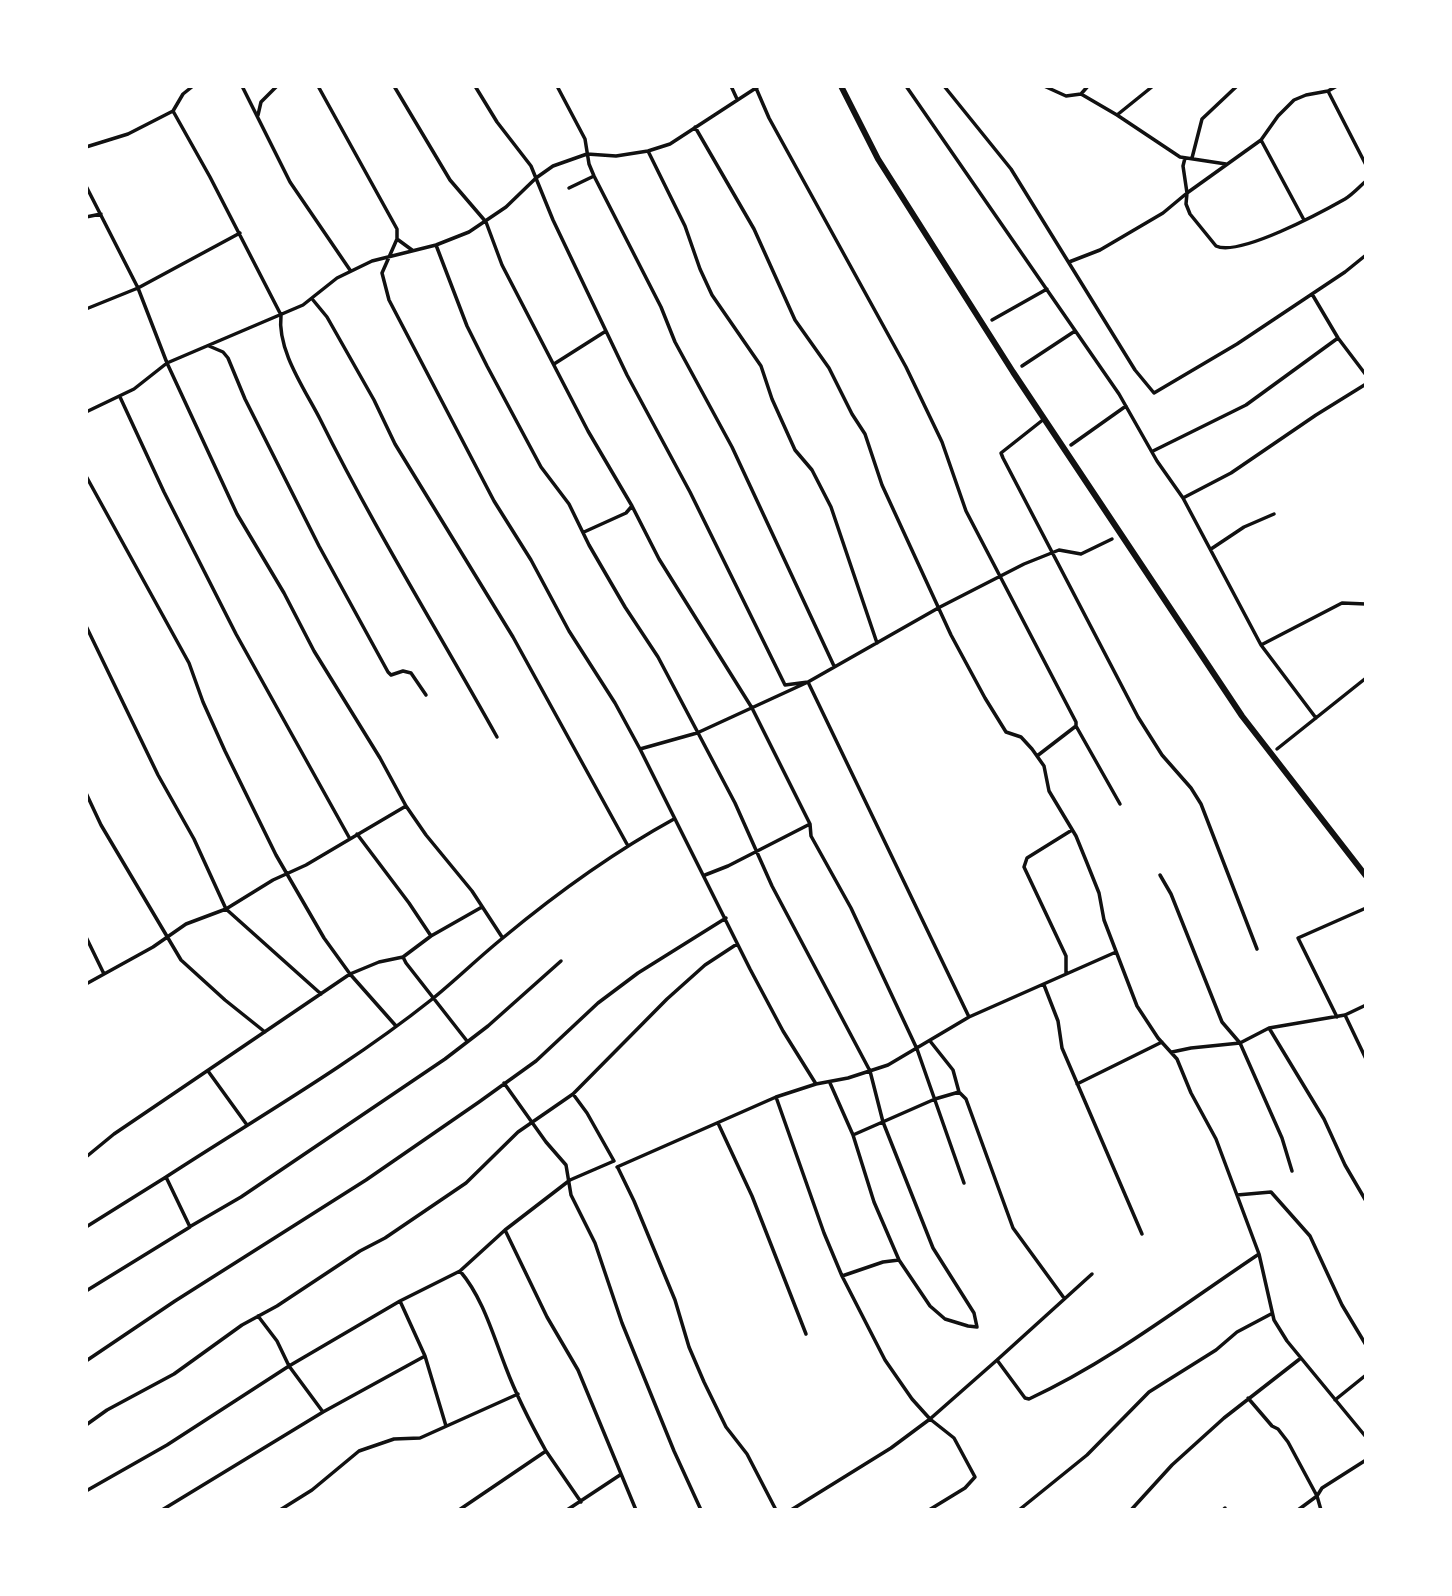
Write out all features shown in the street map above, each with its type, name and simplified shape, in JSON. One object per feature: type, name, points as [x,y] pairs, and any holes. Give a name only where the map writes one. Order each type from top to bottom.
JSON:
[{"type":"main road","points":[[841,86],[878,159],[1044,419],[1242,716],[1366,876]]},
{"type":"street","points":[[86,147],[128,134],[173,111],[183,94],[192,86]]},
{"type":"street","points":[[242,86],[290,182],[350,270]]},
{"type":"street","points":[[258,115],[261,102],[277,86]]},
{"type":"street","points":[[318,86],[364,174],[397,229],[397,239],[382,273],[389,300],[487,489],[531,560],[569,631],[615,703],[737,944],[783,1031],[816,1084]]},
{"type":"street","points":[[394,86],[450,180],[486,222],[502,265],[602,458],[632,506],[659,559],[752,708],[810,824],[811,836],[851,908],[918,1049],[964,1183]]},
{"type":"street","points":[[475,86],[497,122],[531,166],[553,220],[606,331],[690,492],[785,685],[808,682]]},
{"type":"street","points":[[557,86],[586,139],[587,154],[594,176],[661,307],[675,342],[736,457],[834,666]]},
{"type":"street","points":[[731,86],[737,99]]},
{"type":"street","points":[[906,86],[1126,407],[1157,461],[1183,498],[1261,645],[1316,718]]},
{"type":"street","points":[[944,86],[1010,169],[1135,370],[1154,393],[1237,344],[1366,256]]},
{"type":"street","points":[[1044,86],[1066,96],[1081,94],[1180,157],[1226,164]]},
{"type":"street","points":[[1081,94],[1088,86]]},
{"type":"street","points":[[1117,115],[1153,86]]},
{"type":"street","points":[[1192,158],[1202,119],[1237,86]]},
{"type":"street","points":[[1069,262],[1100,250],[1163,213],[1261,140],[1278,116],[1294,100],[1337,86]]},
{"type":"street","points":[[86,412],[134,389],[167,363],[281,315],[312,299],[325,286],[350,270],[391,254],[454,239],[486,222],[552,166],[587,154],[616,156],[670,144],[757,87],[769,118],[906,367],[942,442],[966,511],[1076,726],[1120,804]]},
{"type":"street","points":[[1328,91],[1366,165]]},
{"type":"street","points":[[173,111],[240,233],[281,315],[282,334],[289,358],[324,428],[416,597],[498,737]]},
{"type":"street","points":[[695,127],[754,229],[795,320],[829,368],[852,414],[866,434],[883,485],[966,664],[1006,732],[1021,737],[1044,766],[1049,791],[1072,830],[1099,893],[1104,920],[1137,1006],[1172,1052],[1216,1139],[1259,1254],[1269,1290],[1272,1314],[1287,1341],[1366,1437]]},
{"type":"street","points":[[1261,140],[1304,219]]},
{"type":"street","points":[[648,151],[685,226],[712,295],[761,366],[772,399],[795,450],[812,470],[831,507],[877,643]]},
{"type":"street","points":[[1185,158],[1183,166],[1186,204],[1190,214],[1216,246],[1222,249],[1256,242],[1347,198],[1366,181]]},
{"type":"street","points":[[1216,164],[1217,171]]},
{"type":"street","points":[[569,188],[594,176]]},
{"type":"street","points":[[86,187],[138,288],[167,363],[237,514],[284,593],[314,651],[407,806],[502,938]]},
{"type":"street","points":[[86,217],[101,214]]},
{"type":"street","points":[[86,309],[138,288],[240,233]]},
{"type":"street","points":[[397,239],[412,250]]},
{"type":"street","points":[[436,245],[467,326],[487,366],[541,467],[569,505],[625,607],[659,657],[735,803],[797,935],[870,1071],[883,1122],[933,1248],[974,1313],[977,1327],[945,1319],[930,1306],[899,1260],[874,1202],[853,1135],[830,1083]]},
{"type":"street","points":[[992,320],[1047,289]]},
{"type":"street","points":[[1312,294],[1338,338],[1366,375]]},
{"type":"street","points":[[312,299],[327,317],[374,400],[395,444],[513,638],[628,846]]},
{"type":"street","points":[[554,364],[606,331]]},
{"type":"street","points":[[1022,366],[1075,331]]},
{"type":"street","points":[[1153,451],[1246,405],[1338,338]]},
{"type":"street","points":[[209,346],[223,352],[228,358],[245,399],[318,546],[388,672],[391,675],[404,671],[411,673],[426,695]]},
{"type":"street","points":[[1183,498],[1231,473],[1366,384]]},
{"type":"street","points":[[120,397],[164,492],[236,634],[350,839]]},
{"type":"street","points":[[1071,444],[1126,407]]},
{"type":"street","points":[[1044,419],[1001,453],[1138,717],[1162,754],[1201,804],[1257,949]]},
{"type":"street","points":[[86,476],[189,663],[225,751],[287,874],[324,938],[350,974],[396,1026]]},
{"type":"street","points":[[584,532],[626,513],[632,506]]},
{"type":"street","points":[[1211,549],[1244,527],[1274,514]]},
{"type":"street","points":[[640,749],[697,733],[808,682],[940,607],[1054,552],[1062,550],[1081,554],[1112,539]]},
{"type":"street","points":[[1261,645],[1342,603],[1366,604]]},
{"type":"street","points":[[86,626],[158,775],[194,839],[226,909],[321,994]]},
{"type":"street","points":[[1277,749],[1366,678]]},
{"type":"street","points":[[808,682],[969,1017]]},
{"type":"street","points":[[1037,755],[1076,726]]},
{"type":"street","points":[[86,793],[101,825],[187,966],[265,1032]]},
{"type":"street","points":[[86,984],[153,947],[187,924],[226,909],[407,806]]},
{"type":"street","points":[[86,1227],[396,1026],[502,938],[591,870],[674,819]]},
{"type":"street","points":[[704,875],[757,852],[810,824]]},
{"type":"street","points":[[1066,973],[1066,957],[1024,867],[1027,858],[1072,830]]},
{"type":"street","points":[[357,834],[410,903],[431,936]]},
{"type":"street","points":[[1160,875],[1171,894],[1222,1022],[1240,1043],[1282,1138],[1292,1171]]},
{"type":"street","points":[[86,1157],[114,1134],[350,974],[379,962],[404,957],[431,936],[482,907]]},
{"type":"street","points":[[1337,1017],[1298,938],[1366,908]]},
{"type":"street","points":[[86,1361],[366,1180],[536,1061],[598,1003],[670,952],[726,918]]},
{"type":"street","points":[[86,937],[104,974]]},
{"type":"street","points":[[86,1425],[107,1410],[174,1374],[258,1316],[385,1238],[466,1184],[518,1132],[573,1094],[667,999],[705,965],[737,944]]},
{"type":"street","points":[[617,1167],[776,1097],[888,1065],[969,1017],[1115,951]]},
{"type":"street","points":[[404,957],[467,1041]]},
{"type":"street","points":[[86,1291],[252,1190],[445,1059],[512,1006],[561,961]]},
{"type":"street","points":[[1044,985],[1058,1021],[1062,1048],[1142,1234]]},
{"type":"street","points":[[1172,1052],[1240,1043],[1269,1028],[1337,1017],[1366,1005]]},
{"type":"street","points":[[1345,1015],[1366,1059]]},
{"type":"street","points":[[1269,1028],[1324,1119],[1345,1165],[1366,1201]]},
{"type":"street","points":[[930,1041],[953,1070],[959,1092],[966,1099],[1013,1228],[1065,1298]]},
{"type":"street","points":[[1077,1084],[1162,1042]]},
{"type":"street","points":[[208,1071],[247,1125]]},
{"type":"street","points":[[504,1083],[566,1165],[571,1195],[596,1243],[622,1322],[701,1510]]},
{"type":"street","points":[[853,1135],[935,1099],[959,1092]]},
{"type":"street","points":[[573,1094],[587,1113],[634,1201],[675,1300],[689,1347],[704,1382],[726,1427],[747,1454],[776,1510]]},
{"type":"street","points":[[776,1097],[824,1233],[842,1276],[885,1360],[912,1399],[930,1419],[954,1438],[975,1477],[965,1488],[929,1510]]},
{"type":"street","points":[[718,1123],[752,1196],[806,1334]]},
{"type":"street","points":[[86,1491],[167,1445],[289,1366],[400,1301],[460,1270],[505,1230],[570,1180],[614,1161]]},
{"type":"street","points":[[166,1177],[190,1227]]},
{"type":"street","points":[[1237,1195],[1270,1192],[1310,1236],[1342,1305],[1366,1345]]},
{"type":"street","points":[[505,1230],[547,1317],[578,1370],[636,1510]]},
{"type":"street","points":[[997,1360],[1025,1398],[1029,1399],[1136,1336],[1259,1254]]},
{"type":"street","points":[[842,1276],[883,1262],[899,1260]]},
{"type":"street","points":[[460,1270],[477,1295],[517,1394],[546,1451],[581,1502]]},
{"type":"street","points":[[791,1510],[891,1448],[930,1419],[1092,1275]]},
{"type":"street","points":[[400,1301],[425,1356],[446,1426]]},
{"type":"street","points":[[1019,1510],[1087,1455],[1149,1392],[1216,1350],[1237,1332],[1272,1314]]},
{"type":"street","points":[[258,1316],[277,1341],[289,1366],[323,1412]]},
{"type":"street","points":[[162,1510],[323,1412],[425,1356]]},
{"type":"street","points":[[1131,1510],[1172,1465],[1248,1398],[1301,1358]]},
{"type":"street","points":[[1335,1400],[1366,1375]]},
{"type":"street","points":[[280,1510],[312,1490],[359,1451],[394,1439],[420,1438],[517,1394]]},
{"type":"street","points":[[1248,1398],[1288,1442],[1317,1496],[1321,1510]]},
{"type":"street","points":[[459,1510],[546,1451]]},
{"type":"street","points":[[1298,1510],[1317,1496],[1322,1488],[1366,1460]]},
{"type":"street","points":[[567,1510],[620,1475]]}]
